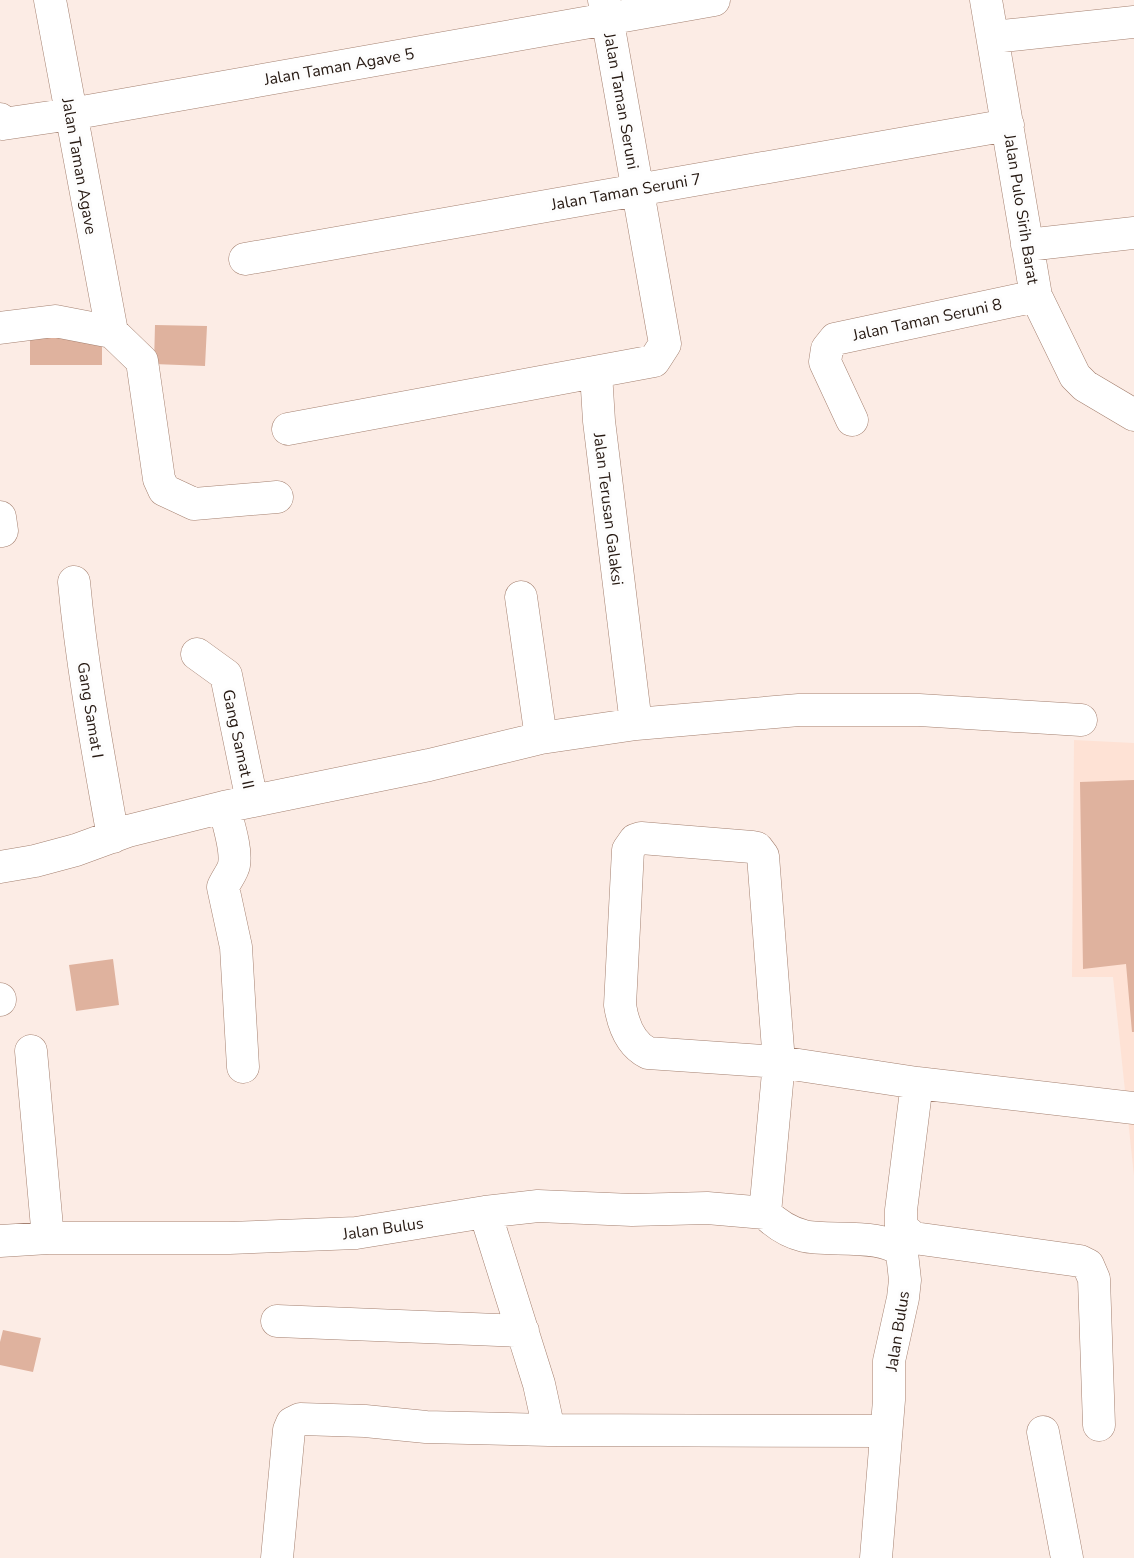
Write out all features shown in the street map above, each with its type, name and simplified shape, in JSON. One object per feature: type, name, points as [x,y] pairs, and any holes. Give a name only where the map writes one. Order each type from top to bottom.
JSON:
[{"type":"street","name":"Jalan Taman Agave","points":[[50,0],[111,332]]},
{"type":"street","name":"Jalan Taman Agave 5","points":[[11,120],[71,114],[606,9],[714,0]]},
{"type":"street","name":"Jalan Pulo Sirih Barat","points":[[986,0],[1036,296],[1071,369],[1080,381],[1134,415]]},
{"type":"street","name":"Jalan Taman Seruni","points":[[596,373],[654,361],[665,344],[606,9]]},
{"type":"street","points":[[993,36],[1134,22]]},
{"type":"street","name":"Jalan Taman Seruni 7","points":[[245,259],[1008,126]]},
{"type":"street","points":[[1027,245],[1134,233]]},
{"type":"street","name":"Jalan Taman Seruni 8","points":[[852,420],[825,362],[827,349],[835,339],[1036,296]]},
{"type":"street","points":[[0,327],[56,321],[111,332],[142,362],[159,479],[164,490],[194,504],[277,497]]},
{"type":"street","points":[[288,429],[596,373]]},
{"type":"street","name":"Jalan Terusan Galaksi","points":[[596,373],[598,421],[636,724]]},
{"type":"street","name":"Gang Samat I","points":[[74,582],[78,630],[91,716],[113,837]]},
{"type":"street","points":[[521,597],[542,738]]},
{"type":"street","name":"Gang Samat II","points":[[198,654],[226,675],[238,804],[231,838],[234,868],[223,886],[236,947],[243,1067]]},
{"type":"street","points":[[0,867],[35,861],[113,837],[238,804],[429,765],[542,738],[636,724],[799,710],[919,710],[1081,720]]},
{"type":"street","points":[[765,1213],[778,1062],[763,856],[757,848],[752,847],[641,838],[635,840],[628,850],[627,857],[620,1005],[622,1021],[641,1050],[648,1053],[778,1062],[917,1083],[1134,1108]]},
{"type":"street","points":[[32,1051],[48,1238]]},
{"type":"street","points":[[917,1083],[901,1209],[901,1227],[914,1238],[1088,1264],[1094,1279],[1100,1425]]},
{"type":"street","name":"Jalan Bulus","points":[[0,1241],[48,1238],[229,1238],[356,1233],[485,1212],[538,1206],[632,1210],[707,1209],[765,1213],[778,1226],[802,1236],[854,1238],[893,1245],[902,1253],[905,1280],[890,1361],[876,1558]]},
{"type":"street","points":[[485,1212],[539,1384],[549,1430]]},
{"type":"street","points":[[277,1321],[523,1331]]},
{"type":"street","points":[[277,1558],[289,1430],[292,1423],[300,1419],[426,1427],[549,1430],[885,1431]]},
{"type":"street","points":[[1043,1432],[1067,1558]]},
{"type":"shaded area","points":[[1074,740],[1134,743],[1134,1176],[1113,977],[1072,977]]},
{"type":"building","points":[[155,325],[207,326],[205,366],[154,364]]},
{"type":"building","points":[[30,336],[102,336],[102,365],[30,365]]},
{"type":"building","points":[[1134,780],[1134,1032],[1132,1032],[1126,964],[1083,969],[1080,782]]},
{"type":"building","points":[[113,959],[119,1005],[76,1011],[69,965]]},
{"type":"building","points":[[3,1330],[41,1338],[33,1372],[0,1365],[0,1342]]}]
